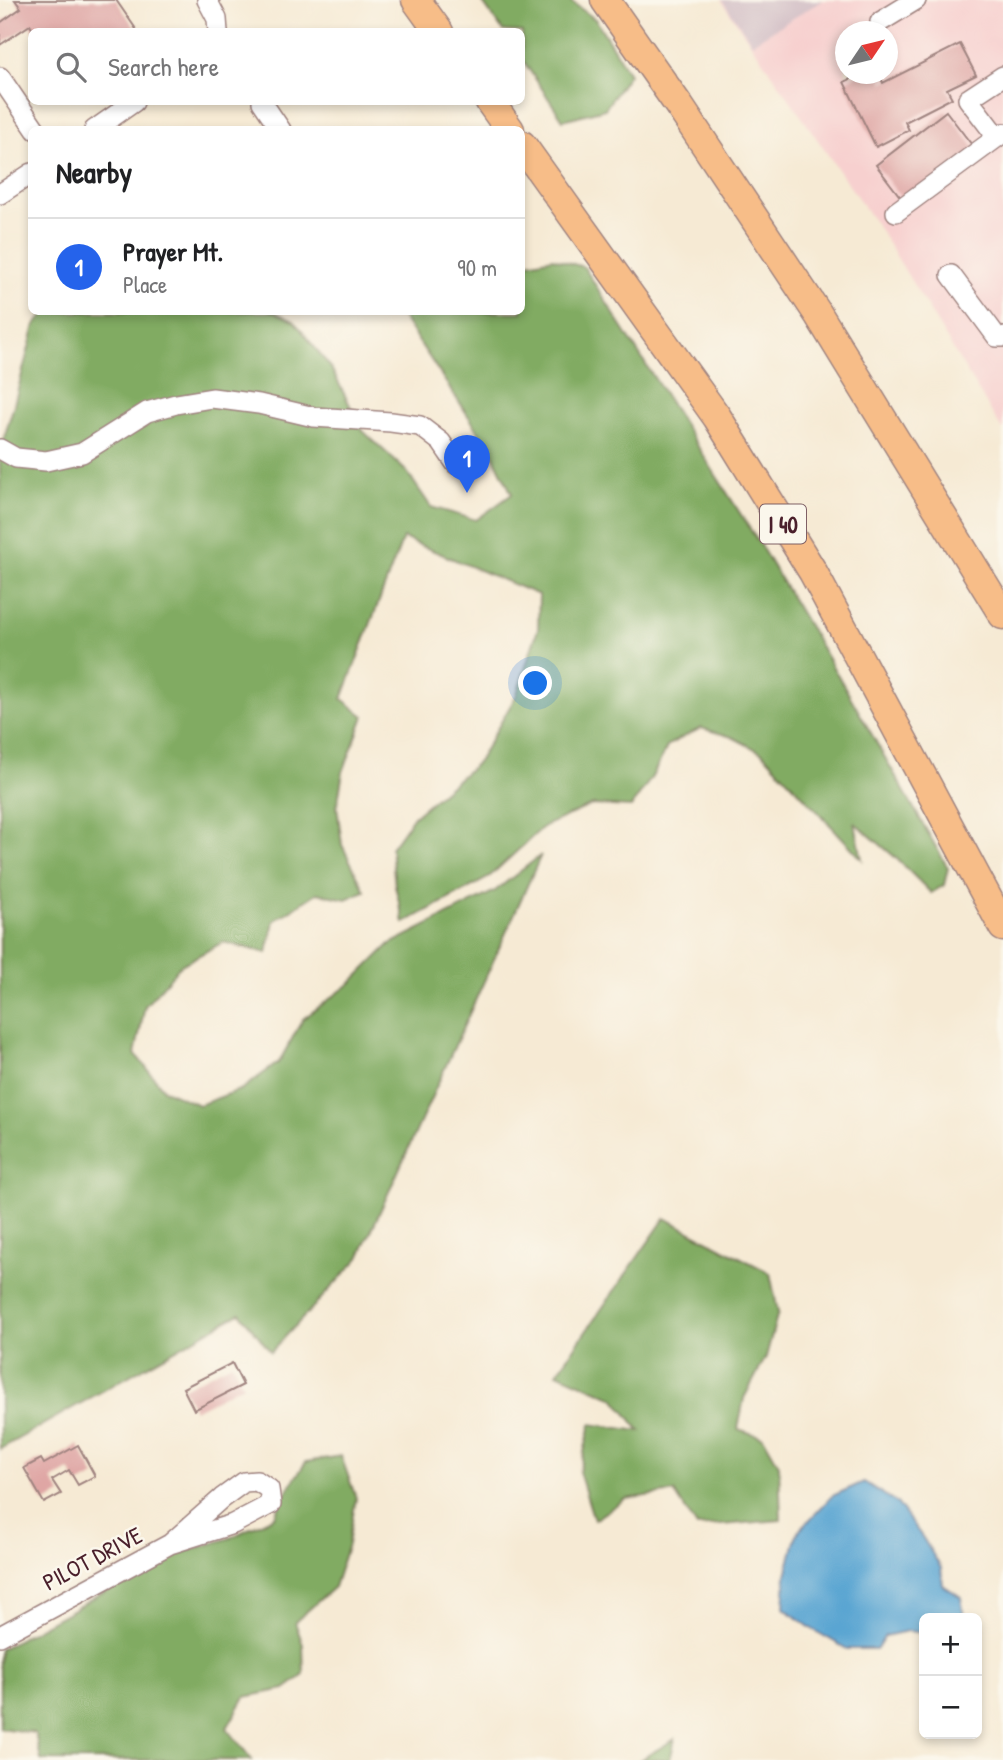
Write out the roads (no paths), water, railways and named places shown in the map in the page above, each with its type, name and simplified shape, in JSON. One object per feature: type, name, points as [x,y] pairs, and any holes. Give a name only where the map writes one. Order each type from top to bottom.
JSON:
[{"type":"highway","points":[[416,0],[436,28]]},
{"type":"highway","points":[[605,0],[818,314],[1003,615]]},
{"type":"highway","points":[[492,105],[507,126]]},
{"type":"highway","name":"I 40","points":[[525,149],[717,417],[806,561],[1003,927]]},
{"type":"street","points":[[207,0],[217,19],[218,28]]},
{"type":"street","points":[[882,21],[916,0]]},
{"type":"street","points":[[897,212],[1000,135],[968,99],[1003,76]]},
{"type":"street","points":[[0,77],[33,126]]},
{"type":"street","points":[[100,126],[130,105]]},
{"type":"street","points":[[264,105],[278,126]]},
{"type":"street","points":[[0,194],[28,176]]},
{"type":"street","points":[[951,275],[997,337],[1003,337]]},
{"type":"street","points":[[0,449],[16,458],[46,461],[82,453],[147,412],[212,398],[258,404],[313,417],[419,426],[441,442],[456,464]]},
{"type":"street","name":"PILOT DRIVE","points":[[0,1636],[170,1544],[233,1524],[271,1504],[269,1489],[257,1481],[244,1482],[170,1544]]},
{"type":"water","points":[[864,1482],[897,1503],[941,1568],[943,1585],[961,1597],[963,1613],[919,1613],[919,1632],[908,1631],[885,1636],[877,1649],[847,1649],[812,1629],[784,1608],[786,1575],[797,1533],[832,1496]]},
{"type":"place","name":"Prayer Mt.","points":[[467,493]]}]
